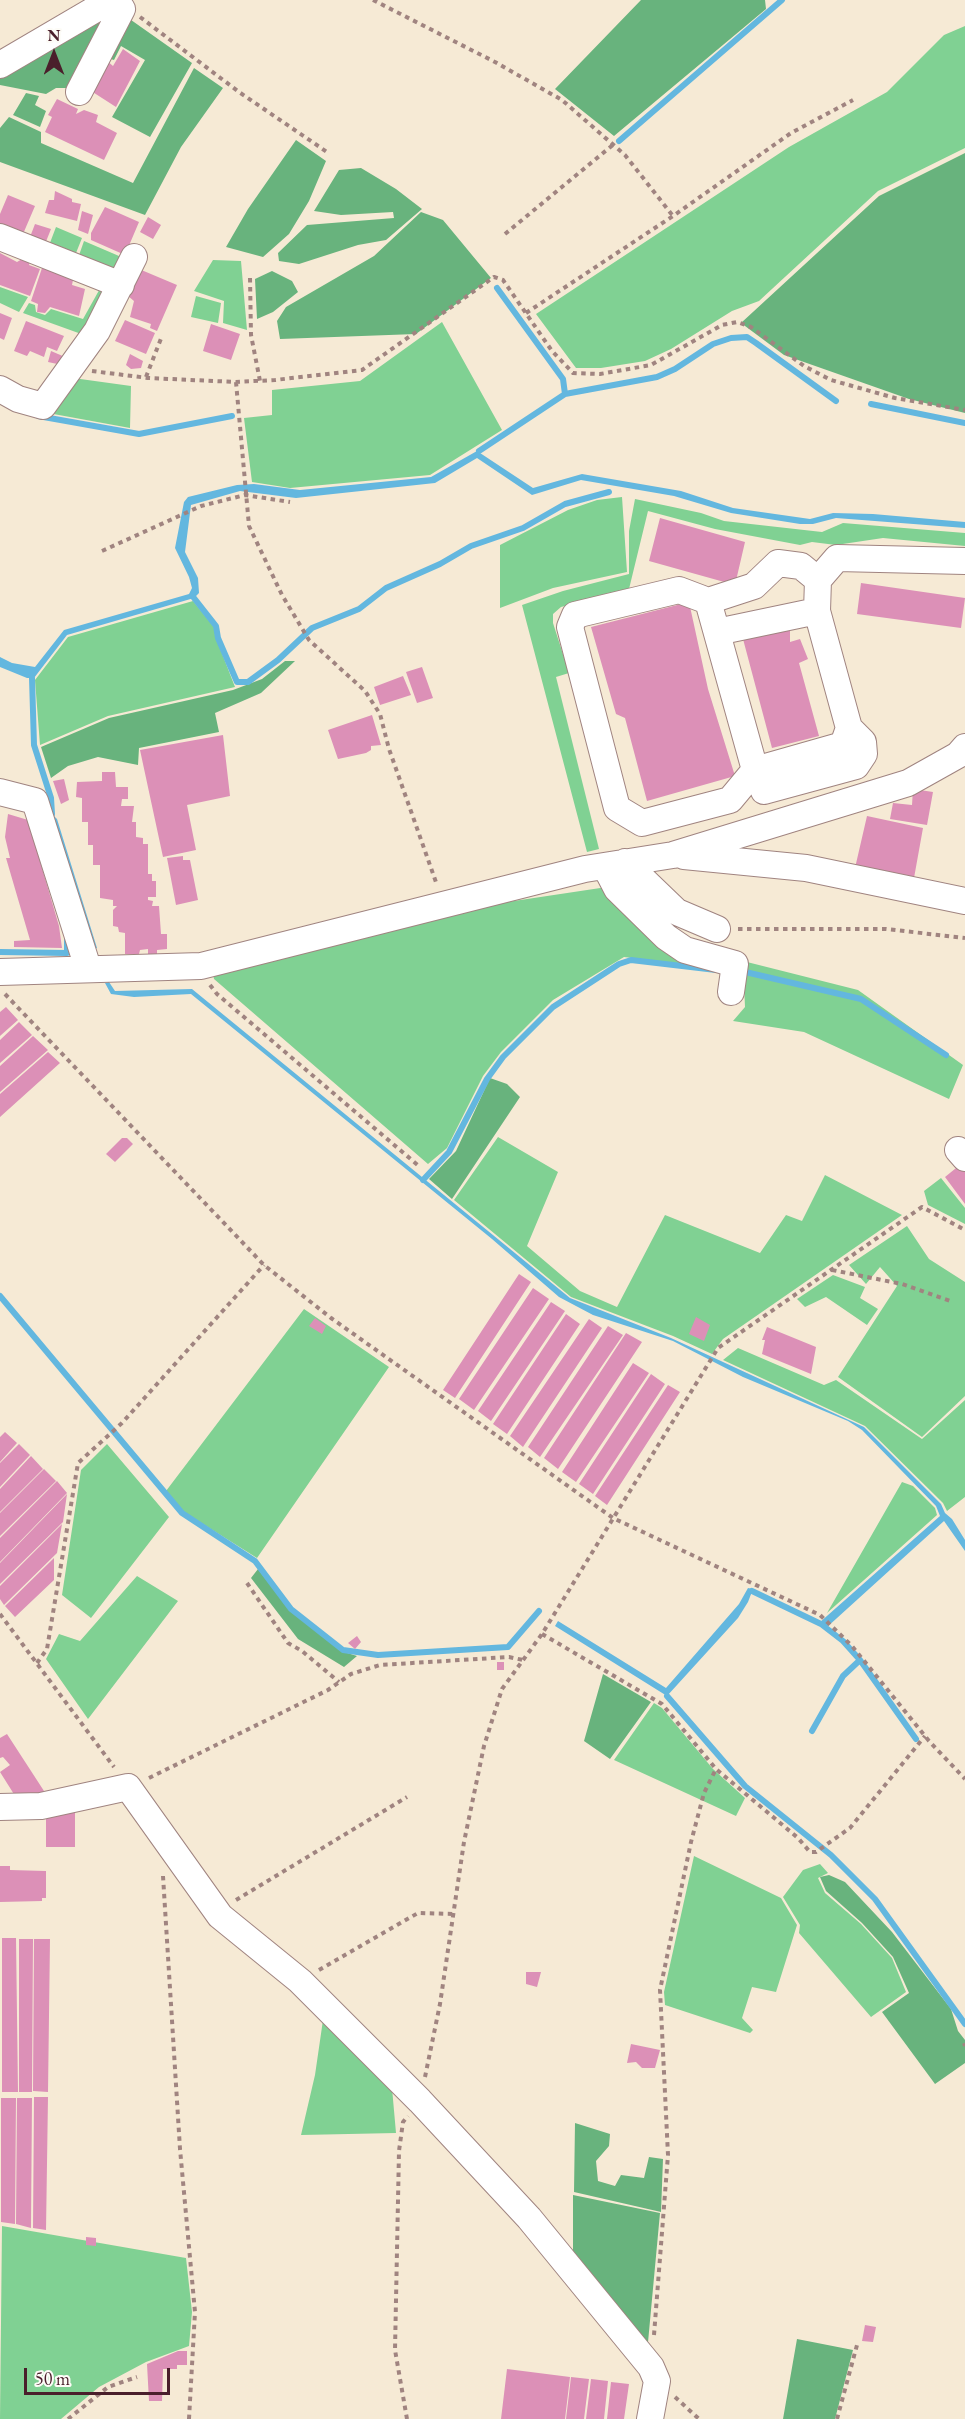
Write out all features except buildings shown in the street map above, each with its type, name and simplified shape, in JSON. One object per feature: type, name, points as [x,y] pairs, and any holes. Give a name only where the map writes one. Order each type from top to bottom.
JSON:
[{"type":"street","points":[[0,65],[116,3]]},
{"type":"street","points":[[80,92],[116,3]]},
{"type":"street","points":[[0,237],[121,285]]},
{"type":"street","points":[[0,389],[18,399],[43,406],[98,331],[134,257]]},
{"type":"street","points":[[760,780],[814,777],[856,766],[864,754],[863,742],[849,728],[817,611],[818,580],[837,558],[965,561]]},
{"type":"street","points":[[818,580],[801,566],[778,563],[754,586],[708,601],[679,590],[575,615],[570,627],[616,808],[642,823],[730,800],[760,780],[843,745],[849,728]]},
{"type":"street","points":[[708,601],[760,780]]},
{"type":"street","points":[[717,632],[817,611]]},
{"type":"street","points":[[0,972],[200,966],[615,864],[673,855],[908,783],[958,755],[965,747]]},
{"type":"street","points":[[814,777],[823,809]]},
{"type":"street","points":[[0,792],[35,801],[88,968]]},
{"type":"street","points":[[673,855],[806,868],[965,901]]},
{"type":"street","points":[[615,864],[677,912],[717,929]]},
{"type":"street","points":[[615,864],[617,889],[666,937],[685,950],[735,964],[731,992]]},
{"type":"street","points":[[0,1808],[41,1806],[128,1787],[217,1911],[300,1981],[420,2101],[529,2218],[651,2367],[657,2381],[650,2419]]},
{"type":"path","points":[[373,0],[495,62],[562,100],[626,154],[673,216]]},
{"type":"path","points":[[116,3],[144,19],[239,92],[327,152]]},
{"type":"path","points":[[526,313],[673,216],[784,138],[853,99]]},
{"type":"path","points":[[505,234],[614,144]]},
{"type":"path","points":[[69,369],[146,377],[236,382],[362,370],[494,277],[503,280],[552,351],[573,373],[600,374],[651,365],[722,325],[737,322],[751,327],[804,366],[831,380],[895,398],[965,410]]},
{"type":"path","points":[[249,278],[251,335],[260,381]]},
{"type":"path","points":[[146,377],[162,336]]},
{"type":"path","points":[[236,382],[249,526],[282,595],[309,640],[365,691],[380,714],[389,749],[430,859],[443,905]]},
{"type":"path","points":[[102,551],[201,506],[245,495],[290,502]]},
{"type":"path","points":[[717,929],[886,929],[965,938]]},
{"type":"path","points":[[200,966],[217,994],[420,1167]]},
{"type":"path","points":[[0,989],[264,1265],[331,1318],[613,1518],[820,1615],[852,1646],[925,1736],[965,1779]]},
{"type":"path","points":[[407,2419],[395,2350],[399,2151],[403,2122],[420,2101],[440,2004],[464,1842],[484,1746],[502,1689],[542,1634],[718,1348],[922,1207],[965,1230]]},
{"type":"path","points":[[36,1663],[47,1649],[78,1463],[122,1423],[264,1265]]},
{"type":"path","points":[[831,1270],[902,1284],[950,1301]]},
{"type":"path","points":[[247,1583],[288,1643],[302,1651],[339,1682]]},
{"type":"path","points":[[0,1614],[128,1787],[257,1726],[351,1674],[380,1665],[509,1657],[523,1660]]},
{"type":"path","points":[[542,1634],[662,1704],[716,1769],[798,1838],[810,1852],[816,1852],[850,1828],[925,1736]]},
{"type":"path","points":[[651,2367],[669,2155],[660,1990],[691,1842],[704,1793],[716,1769]]},
{"type":"path","points":[[217,1911],[407,1797]]},
{"type":"path","points":[[161,1833],[180,2149],[195,2312],[189,2419]]},
{"type":"path","points":[[300,1981],[418,1913],[454,1914]]},
{"type":"path","points":[[837,2419],[857,2345]]},
{"type":"path","points":[[68,2419],[108,2387],[137,2377]]},
{"type":"green space","points":[[641,0],[765,0],[766,9],[614,136],[555,89]]},
{"type":"green space","points":[[112,10],[70,88],[56,88],[46,94],[0,85],[0,73]]},
{"type":"green space","points":[[124,15],[192,63],[150,137],[112,117],[145,60],[121,46],[114,60],[104,57]]},
{"type":"green space","points":[[965,26],[965,148],[878,191],[759,301],[732,311],[671,349],[645,361],[601,368],[576,368],[536,314],[789,147],[887,92],[944,35]]},
{"type":"green space","points":[[194,68],[223,88],[181,147],[145,215],[0,162],[0,128],[9,117],[41,132],[41,143],[133,183]]},
{"type":"green space","points":[[26,93],[39,96],[35,105],[46,111],[40,127],[13,115]]},
{"type":"green space","points":[[296,140],[326,161],[309,201],[289,234],[263,257],[226,247],[248,209]]},
{"type":"green space","points":[[965,153],[965,413],[909,399],[784,355],[741,323],[879,196]]},
{"type":"green space","points":[[361,168],[396,189],[422,209],[386,240],[358,245],[299,264],[279,261],[278,253],[307,225],[394,218],[393,212],[341,215],[314,211],[339,170]]},
{"type":"green space","points":[[421,212],[443,220],[491,278],[416,334],[280,339],[277,321],[286,307],[374,256]]},
{"type":"green space","points":[[56,227],[82,238],[74,258],[48,248]]},
{"type":"green space","points":[[84,241],[126,259],[118,277],[77,261]]},
{"type":"green space","points":[[213,260],[241,261],[247,330],[223,323],[224,301],[194,291]]},
{"type":"green space","points":[[272,271],[292,281],[298,292],[273,312],[257,319],[255,279]]},
{"type":"green space","points":[[102,285],[112,291],[84,335],[23,313],[29,303],[35,305],[36,312],[45,315],[51,309],[83,319]]},
{"type":"green space","points":[[0,287],[28,297],[19,312],[0,303]]},
{"type":"green space","points":[[196,296],[221,303],[218,323],[191,317]]},
{"type":"green space","points":[[442,322],[502,430],[430,475],[290,488],[252,482],[244,418],[272,415],[272,390],[360,381]]},
{"type":"green space","points":[[73,378],[131,386],[130,428],[48,413]]},
{"type":"green space","points":[[622,497],[627,572],[553,588],[500,608],[500,545],[568,510],[597,500]]},
{"type":"green space","points":[[635,499],[701,513],[724,521],[822,532],[843,523],[965,533],[965,546],[883,538],[836,545],[812,542],[800,545],[715,529],[648,511],[629,589],[561,607],[553,614],[553,623],[569,673],[556,677],[599,849],[587,852],[522,605],[563,591],[629,574],[629,531]]},
{"type":"green space","points":[[193,601],[214,627],[235,687],[108,716],[40,745],[35,680],[68,637]]},
{"type":"green space","points":[[285,661],[295,661],[261,693],[215,713],[219,732],[139,748],[138,765],[98,757],[68,766],[51,778],[41,747],[109,718],[233,690],[262,679]]},
{"type":"green space","points":[[607,887],[699,966],[624,957],[553,1000],[501,1052],[483,1076],[447,1148],[428,1164],[214,979],[213,974],[454,910]]},
{"type":"green space","points":[[743,961],[858,990],[963,1065],[949,1099],[804,1032],[733,1021],[745,1007]]},
{"type":"green space","points":[[490,1078],[507,1084],[520,1097],[452,1199],[429,1179],[456,1151]]},
{"type":"green space","points":[[498,1137],[558,1172],[527,1246],[580,1291],[617,1307],[665,1215],[760,1253],[786,1215],[802,1221],[825,1175],[902,1215],[723,1339],[712,1354],[673,1336],[571,1297],[454,1200]]},
{"type":"green space","points":[[941,1178],[965,1208],[965,1224],[928,1205],[924,1191]]},
{"type":"green space","points":[[907,1226],[929,1259],[965,1282],[965,1396],[922,1437],[838,1377],[897,1286],[880,1267],[866,1284],[849,1265]]},
{"type":"green space","points":[[833,1275],[865,1287],[860,1298],[878,1309],[867,1325],[826,1297],[805,1307],[797,1299]]},
{"type":"green space","points":[[304,1309],[389,1367],[257,1558],[184,1512],[166,1491]]},
{"type":"green space","points":[[738,1348],[824,1385],[836,1380],[922,1439],[965,1400],[965,1497],[947,1511],[943,1503],[865,1426],[723,1360]]},
{"type":"green space","points":[[107,1444],[169,1517],[91,1618],[62,1595],[81,1470]]},
{"type":"green space","points":[[902,1482],[913,1486],[935,1508],[937,1515],[827,1613]]},
{"type":"green space","points":[[258,1569],[292,1612],[341,1651],[357,1656],[344,1667],[298,1639],[251,1578]]},
{"type":"green space","points":[[137,1576],[178,1601],[88,1719],[46,1659],[59,1634],[80,1641]]},
{"type":"green space","points":[[603,1674],[651,1702],[610,1759],[584,1741]]},
{"type":"green space","points":[[654,1703],[662,1708],[713,1769],[745,1798],[736,1816],[614,1760]]},
{"type":"green space","points":[[694,1856],[781,1898],[797,1925],[776,1992],[752,1987],[742,2018],[753,2030],[750,2033],[665,2005],[664,1992]]},
{"type":"green space","points":[[820,1864],[828,1873],[818,1878],[825,1893],[861,1924],[892,1958],[906,1992],[871,2017],[799,1933],[800,1925],[783,1897],[803,1870]]},
{"type":"green space","points":[[829,1875],[845,1882],[892,1932],[951,2009],[958,2031],[965,2040],[965,2063],[935,2084],[882,2012],[909,1993],[893,1957],[862,1923],[826,1891],[820,1877]]},
{"type":"green space","points":[[323,2020],[392,2088],[396,2133],[301,2135],[315,2075]]},
{"type":"green space","points":[[575,2123],[610,2134],[609,2146],[596,2161],[598,2181],[615,2186],[621,2175],[644,2178],[649,2157],[663,2159],[661,2212],[574,2192]]},
{"type":"green space","points":[[573,2195],[660,2213],[647,2353],[573,2254]]},
{"type":"green space","points":[[2,2226],[186,2258],[192,2312],[189,2346],[146,2362],[99,2387],[61,2419],[0,2419]]},
{"type":"green space","points":[[797,2339],[853,2350],[835,2419],[783,2419]]},
{"type":"water","points":[[477,451],[533,488],[582,474],[681,491],[733,508],[810,519],[833,513],[873,514],[965,522],[965,528],[836,518],[813,524],[800,524],[731,513],[674,496],[581,480],[532,495],[477,458],[435,483],[296,498],[240,491],[191,505],[185,552],[198,578],[199,593],[194,598],[67,635],[34,678],[27,678],[0,667],[0,657],[12,663],[35,667],[64,630],[189,594],[192,588],[189,577],[175,548],[184,502],[188,497],[237,485],[254,484],[300,490],[431,477]]},
{"type":"water","points":[[52,814],[57,819],[97,948],[92,950]]},
{"type":"water","points":[[109,982],[115,991],[192,989],[570,1298],[671,1338],[864,1427],[941,1504],[965,1540],[965,1551],[944,1521],[826,1628],[819,1623],[940,1516],[936,1506],[862,1430],[848,1421],[743,1377],[673,1341],[593,1315],[559,1297],[492,1239],[191,994],[134,997],[111,994],[105,983]]},
{"type":"water","points":[[748,1588],[753,1589],[738,1618],[667,1696],[555,1626],[558,1621],[666,1688],[739,1604]]},
{"type":"waterway","points":[[619,141],[782,0]]},
{"type":"waterway","points":[[497,288],[563,379],[565,394]]},
{"type":"waterway","points":[[479,451],[565,394],[657,377],[675,369],[713,344],[731,338],[747,337],[836,401]]},
{"type":"waterway","points":[[871,404],[965,423]]},
{"type":"waterway","points":[[38,416],[139,434],[232,416]]},
{"type":"waterway","points":[[194,598],[216,626],[218,638],[237,682],[248,682],[278,660],[312,628],[359,609],[386,588],[440,564],[471,546],[523,528],[565,504],[609,492]]},
{"type":"waterway","points":[[32,678],[34,745],[51,798],[52,814]]},
{"type":"waterway","points":[[0,952],[67,953],[67,938]]},
{"type":"waterway","points":[[423,1180],[449,1152],[487,1079],[503,1057],[553,1007],[619,964],[631,960],[716,970]]},
{"type":"waterway","points":[[741,971],[861,999],[946,1055]]},
{"type":"waterway","points":[[0,1296],[182,1513],[255,1561],[291,1609],[343,1650],[378,1655],[508,1647],[539,1611]]},
{"type":"waterway","points":[[752,1591],[821,1624],[843,1641],[860,1660],[916,1739]]},
{"type":"waterway","points":[[812,1731],[843,1676],[860,1660]]},
{"type":"waterway","points":[[667,1696],[745,1786],[831,1855],[875,1899],[965,2024]]}]
